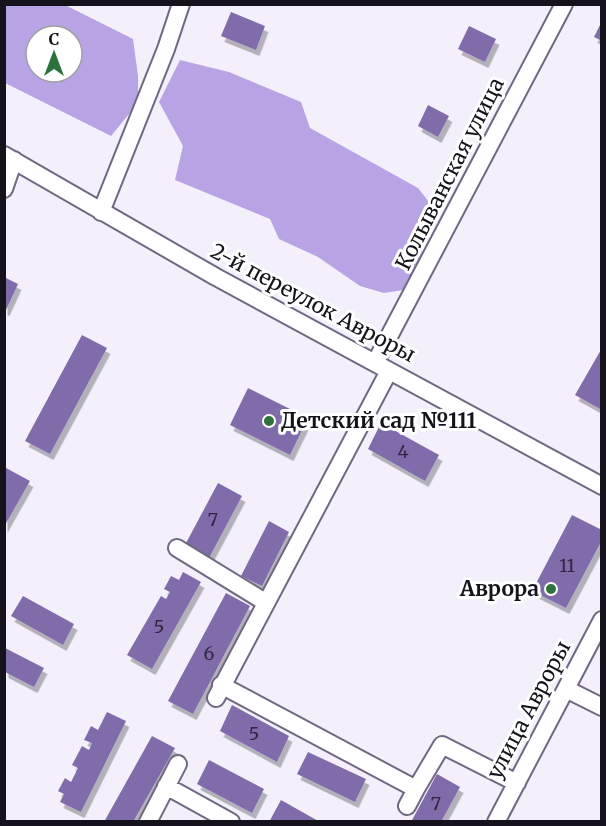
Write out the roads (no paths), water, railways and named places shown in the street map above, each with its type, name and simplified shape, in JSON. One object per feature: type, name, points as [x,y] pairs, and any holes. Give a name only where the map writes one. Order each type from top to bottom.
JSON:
[{"type":"street","points":[[101,212],[166,50],[181,4]]},
{"type":"street","name":"Колыванская улица","points":[[416,789],[218,692],[564,4]]},
{"type":"street","points":[[4,189],[9,158]]},
{"type":"street","name":"2-й переулок Авроры","points":[[9,158],[101,212],[602,486]]},
{"type":"street","points":[[177,548],[265,602]]},
{"type":"street","name":"улица Авроры","points":[[496,822],[602,620]]},
{"type":"street","points":[[566,688],[602,707]]},
{"type":"street","points":[[407,806],[441,745],[517,783]]},
{"type":"street","points":[[148,822],[178,764]]},
{"type":"street","points":[[166,786],[231,822]]},
{"type":"place","name":"Детский сад №111","points":[[269,421]]},
{"type":"place","name":"Аврора","points":[[551,589]]}]
